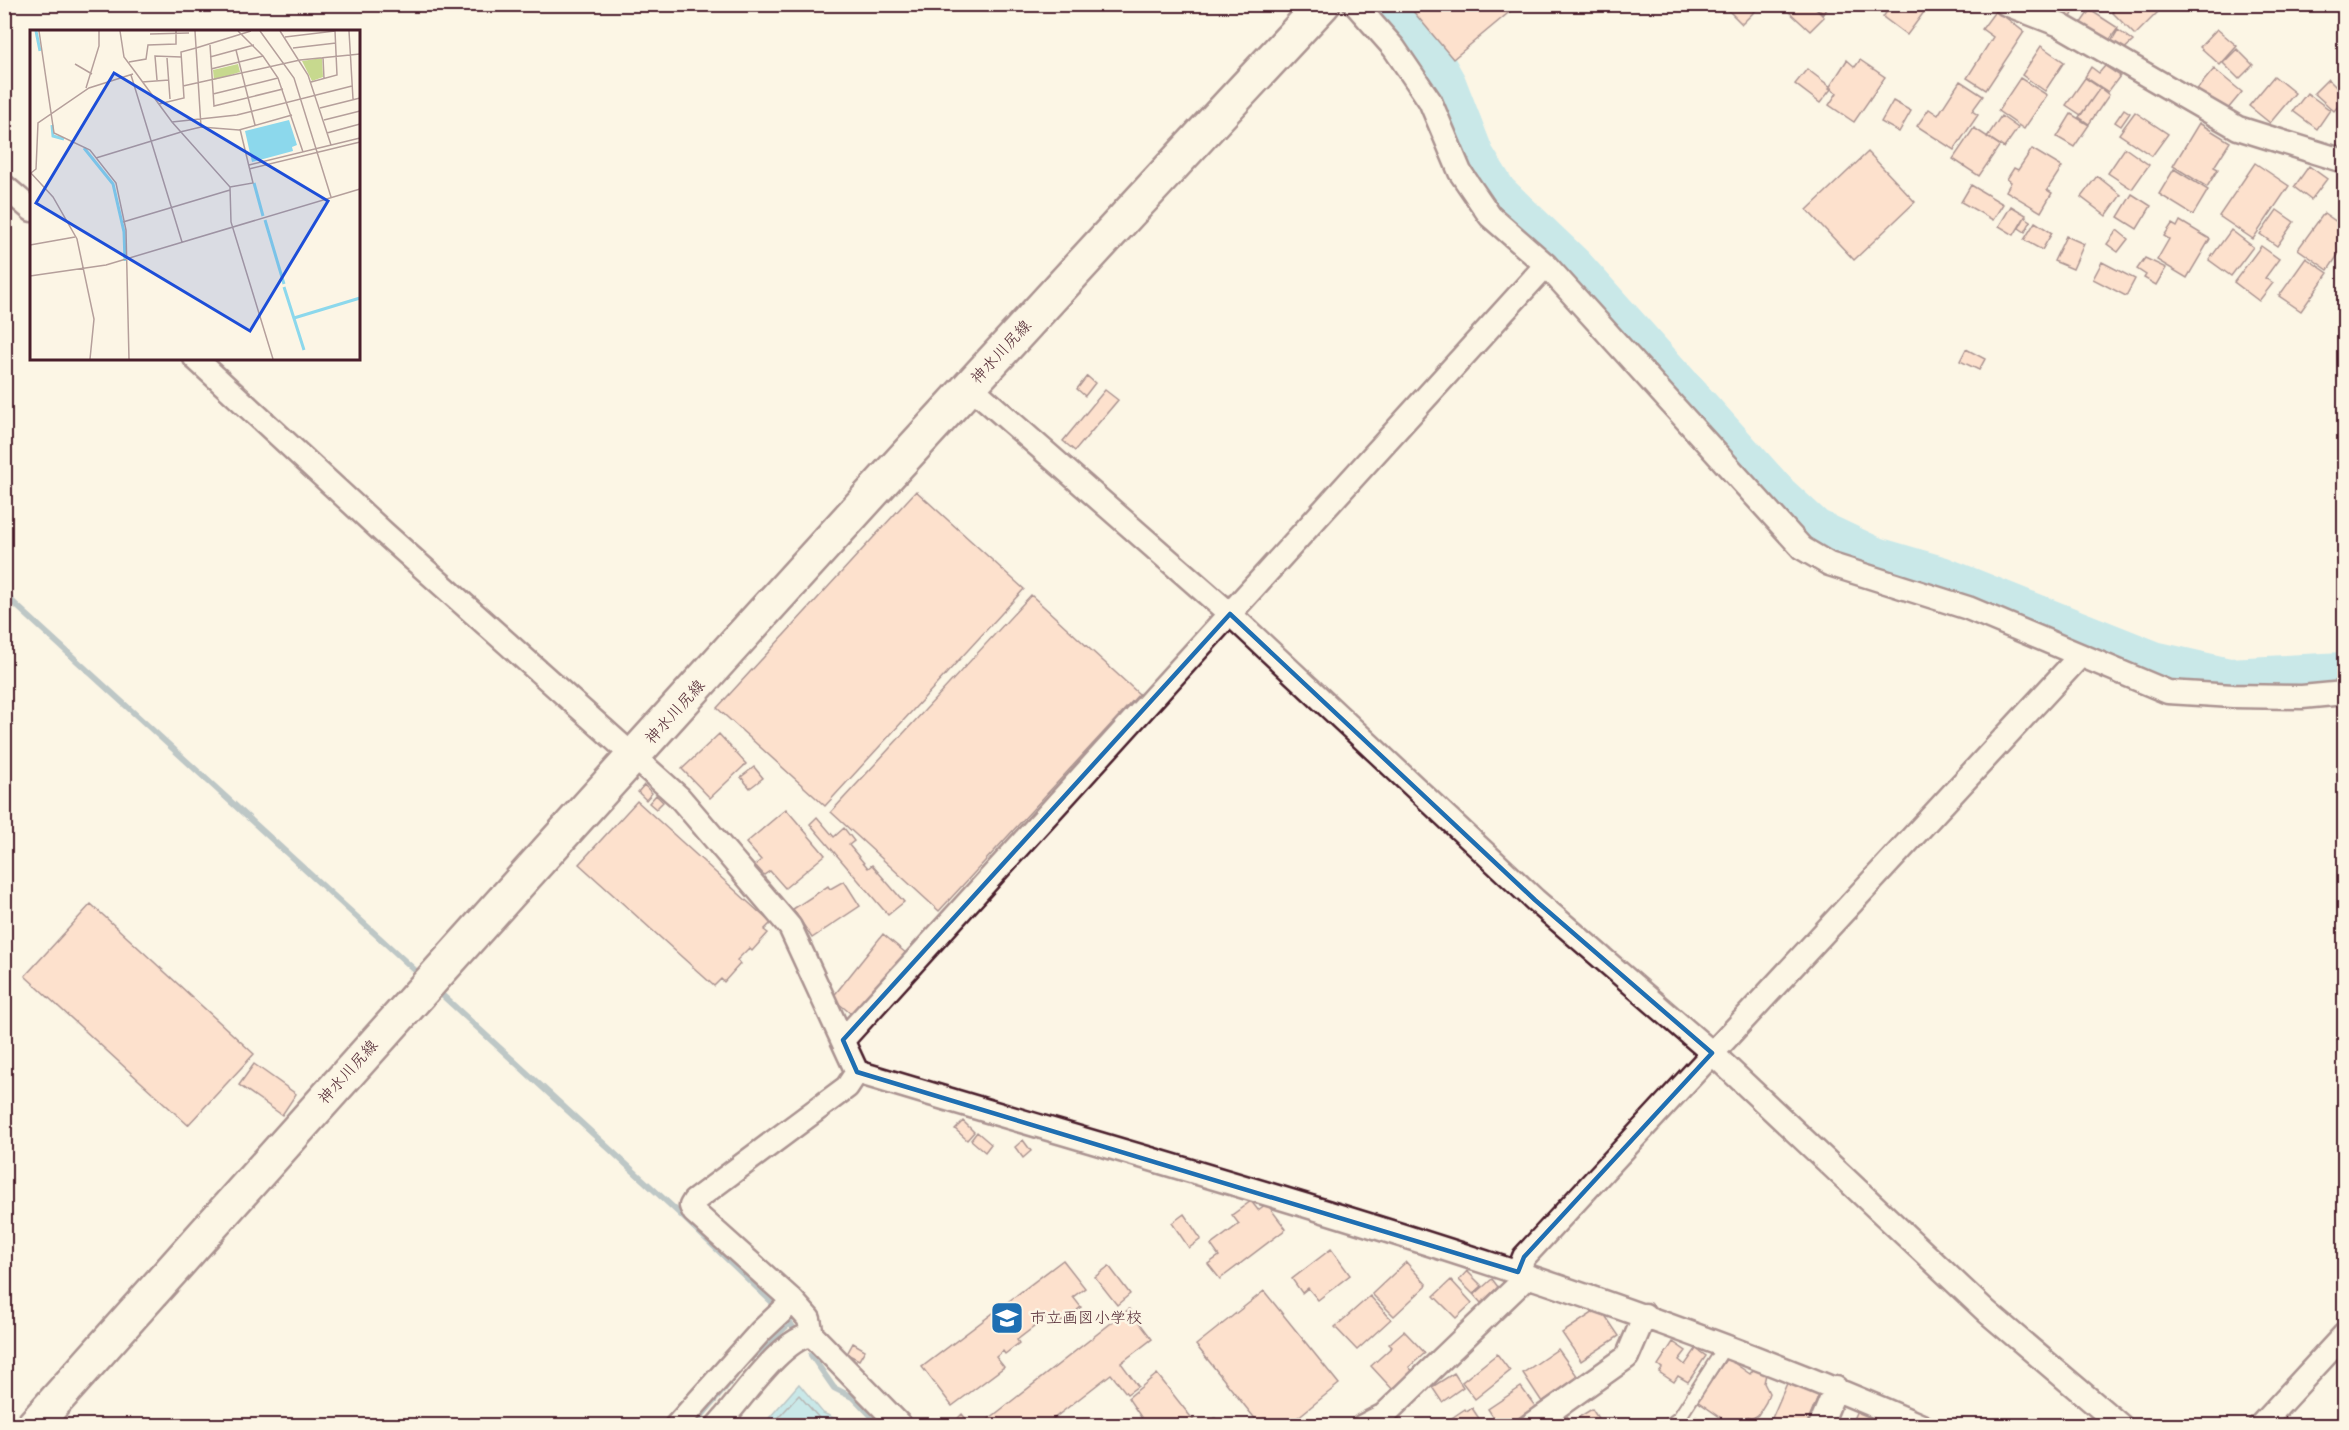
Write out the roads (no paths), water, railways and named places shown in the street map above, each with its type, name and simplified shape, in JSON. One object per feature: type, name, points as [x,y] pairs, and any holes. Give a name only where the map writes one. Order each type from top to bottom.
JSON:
[{"type":"main road","name":"神水川尻線","points":[[33,1425],[970,386],[1323,4]]},
{"type":"street","points":[[1355,4],[1394,48],[1430,101],[1460,172],[1490,216],[1546,265],[1802,548],[1829,564],[1968,608],[2168,692],[2302,697],[2344,693]]},
{"type":"street","points":[[2006,4],[2060,25],[2238,128],[2344,161]]},
{"type":"street","points":[[4,186],[30,208]]},
{"type":"street","points":[[843,1040],[1546,265]]},
{"type":"street","points":[[197,360],[383,532],[679,796],[790,927],[857,1072],[1523,1274],[1726,1345],[1922,1425]]},
{"type":"street","points":[[970,386],[1230,614],[1535,900],[1712,1053],[1987,1312],[2121,1425]]},
{"type":"street","points":[[1364,1425],[1388,1420],[1523,1274],[1524,1257],[2080,656]]},
{"type":"street","points":[[857,1072],[848,1087],[692,1203],[694,1212],[793,1301],[809,1319],[812,1335],[901,1425]]},
{"type":"street","points":[[676,1425],[761,1331],[793,1301]]},
{"type":"street","points":[[1530,1425],[1627,1357],[1645,1315]]},
{"type":"street","points":[[717,1425],[772,1362],[804,1335],[812,1335]]},
{"type":"street","points":[[2260,1425],[2344,1335]]},
{"type":"street","points":[[1820,1425],[1836,1388]]},
{"type":"lane","points":[[1668,1425],[1680,1418],[1726,1345]]},
{"type":"water","points":[[799,1384],[823,1413],[848,1425],[763,1425]]},
{"type":"waterway","points":[[1387,4],[1433,58],[1447,83],[1475,155],[1498,192],[1574,265],[1779,494],[1816,528],[1873,555],[1941,575],[2154,660],[2229,677],[2344,671]]},
{"type":"waterway","points":[[4,594],[418,973]]},
{"type":"waterway","points":[[441,994],[678,1212],[773,1303]]},
{"type":"waterway","points":[[748,1361],[790,1323],[796,1332]]},
{"type":"waterway","points":[[811,1355],[834,1388],[854,1398],[881,1426]]},
{"type":"waterway","points":[[693,1426],[735,1376]]},
{"type":"place","name":"市立画図小学校","points":[[1007,1318]]}]
